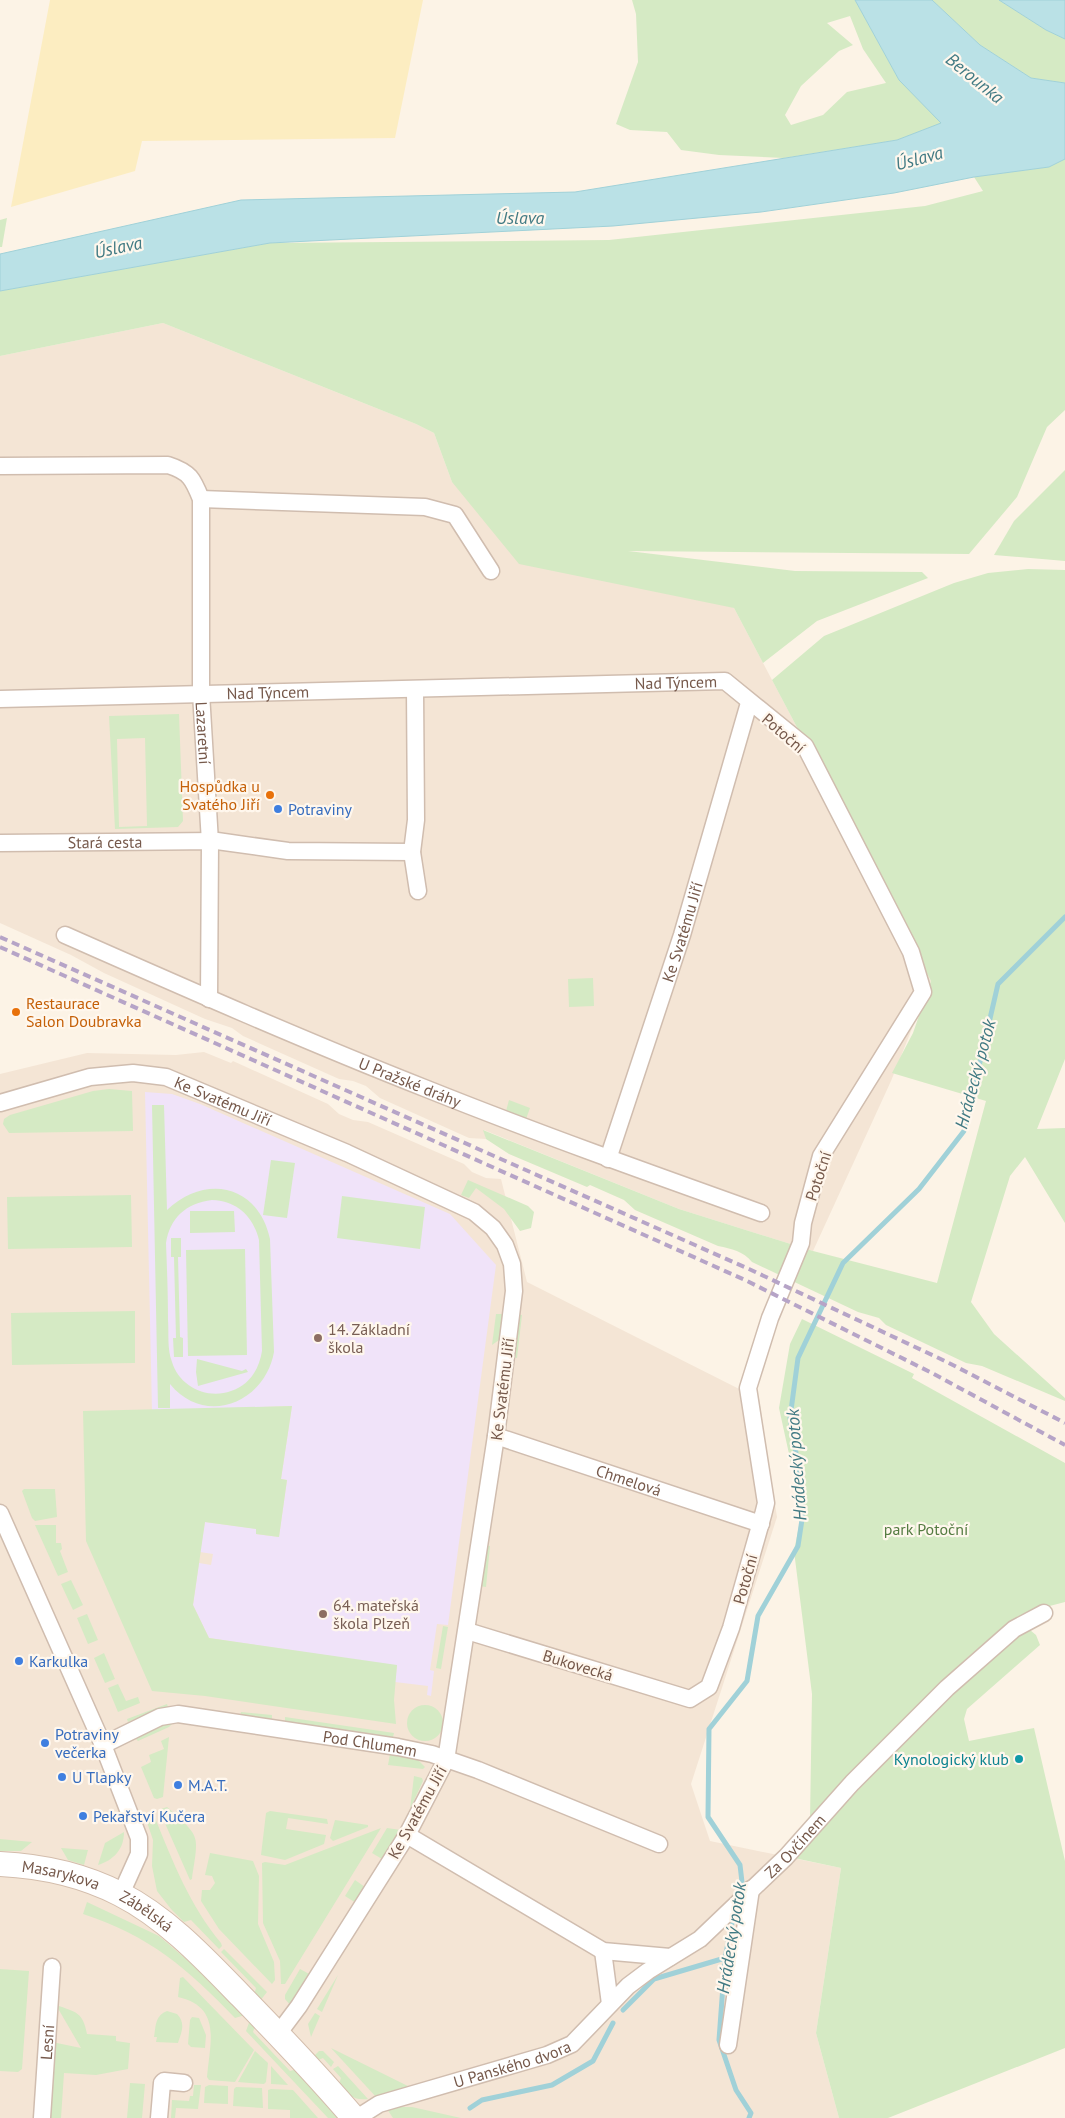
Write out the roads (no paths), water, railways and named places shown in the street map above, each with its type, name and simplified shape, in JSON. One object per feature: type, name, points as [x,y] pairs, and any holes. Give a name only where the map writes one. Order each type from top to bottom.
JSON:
[{"type":"main road","name":"Masarykova","points":[[0,1864],[20,1865],[84,1878],[121,1894]]},
{"type":"main road","name":"Zábělská","points":[[121,1894],[181,1937],[278,2034],[356,2118]]},
{"type":"street","name":"Lazaretní","points":[[0,466],[168,465],[181,469],[193,478],[201,499],[201,693],[210,842],[209,999]]},
{"type":"street","points":[[201,499],[425,507],[455,515],[491,571]]},
{"type":"street","name":"Nad Týncem","points":[[0,699],[725,681],[739,691],[749,703]]},
{"type":"street","points":[[415,690],[416,820],[412,852],[418,891]]},
{"type":"street","name":"Ke Svatému Jiří","points":[[608,1159],[682,935],[749,703]]},
{"type":"street","name":"Potoční","points":[[690,1700],[709,1687],[731,1628],[761,1524],[766,1503],[748,1388],[770,1318],[801,1243],[804,1223],[821,1156],[923,992],[911,952],[805,746],[749,703]]},
{"type":"street","name":"Stará cesta","points":[[0,843],[217,841],[288,851],[412,852]]},
{"type":"street","name":"U Pražské dráhy","points":[[65,935],[209,999],[419,1086],[608,1159],[761,1213]]},
{"type":"street","name":"Ke Svatému Jiří","points":[[0,1103],[90,1077],[133,1074],[166,1077],[347,1153],[474,1212],[493,1228],[504,1245],[512,1264],[514,1291],[496,1436],[446,1760],[407,1835],[299,2006],[278,2034]]},
{"type":"street","name":"Chmelová","points":[[496,1436],[761,1524]]},
{"type":"street","name":"Zábělská","points":[[0,1513],[103,1745],[139,1838],[139,1854],[121,1894]]},
{"type":"street","name":"Za Ovčínem","points":[[670,1958],[700,1939],[786,1857],[852,1784],[947,1688],[1014,1629],[1044,1614]]},
{"type":"street","name":"Bukovecká","points":[[467,1631],[690,1700]]},
{"type":"street","name":"Pod Chlumem","points":[[103,1745],[160,1717],[178,1714],[398,1747],[432,1754],[478,1770],[658,1844]]},
{"type":"street","points":[[407,1835],[603,1951],[670,1958]]},
{"type":"street","points":[[728,2045],[749,1891]]},
{"type":"street","points":[[603,1951],[610,2004]]},
{"type":"street","name":"U Panského dvora","points":[[356,2118],[379,2104],[547,2055],[572,2044],[610,2004],[648,1970],[670,1958]]},
{"type":"street","name":"Lesní","points":[[42,2118],[53,2005],[52,1966]]},
{"type":"street","points":[[159,2118],[162,2083],[164,2081],[184,2083]]},
{"type":"water","points":[[855,0],[932,0],[980,45],[1031,78],[1065,83],[1065,159],[1049,167],[974,177],[894,193],[761,212],[613,226],[270,243],[0,291],[0,254],[241,200],[575,192],[897,140],[941,123],[899,80]]},
{"type":"water","points":[[999,0],[1065,0],[1065,39],[1046,30]]},
{"type":"waterway","name":"Hrádecký potok","points":[[738,1895],[742,1882],[740,1865],[708,1817],[709,1729],[747,1681],[758,1616],[798,1546],[803,1513],[799,1471],[790,1418],[798,1358],[843,1263],[919,1189],[964,1131],[998,984],[1065,917]]},
{"type":"waterway","name":"Hrádecký potok","points":[[734,1913],[725,1958],[719,2040],[736,2090],[751,2113],[749,2118]]},
{"type":"waterway","points":[[623,2010],[654,1979],[725,1958]]},
{"type":"waterway","points":[[470,2108],[482,2100],[552,2085],[593,2061],[613,2023]]},
{"type":"railway","points":[[0,937],[749,1269],[947,1362],[1065,1423]]},
{"type":"railway","points":[[0,947],[745,1280],[932,1373],[1065,1445]]},
{"type":"place","name":"Hospůdka u Svatého Jiří","points":[[270,795]]},
{"type":"place","name":"Potraviny","points":[[278,809]]},
{"type":"place","name":"Restaurace Salon Doubravka","points":[[16,1012]]},
{"type":"place","name":"14. Základní škola","points":[[318,1338]]},
{"type":"place","name":"64. mateřská škola Plzeň","points":[[323,1614]]},
{"type":"place","name":"Karkulka","points":[[19,1661]]},
{"type":"place","name":"Potraviny večerka","points":[[45,1743]]},
{"type":"place","name":"Kynologický klub","points":[[1019,1759]]},
{"type":"place","name":"U Tlapky","points":[[62,1777]]},
{"type":"place","name":"M.A.T.","points":[[178,1785]]},
{"type":"place","name":"Pekařství Kučera","points":[[83,1816]]},
{"type":"water label","name":"Berounka","points":[[975,78]]},
{"type":"water label","name":"Úslava","points":[[919,158]]},
{"type":"water label","name":"Úslava","points":[[520,217]]},
{"type":"water label","name":"Úslava","points":[[118,247]]},
{"type":"park label","name":"park Potoční","points":[[926,1529]]}]
